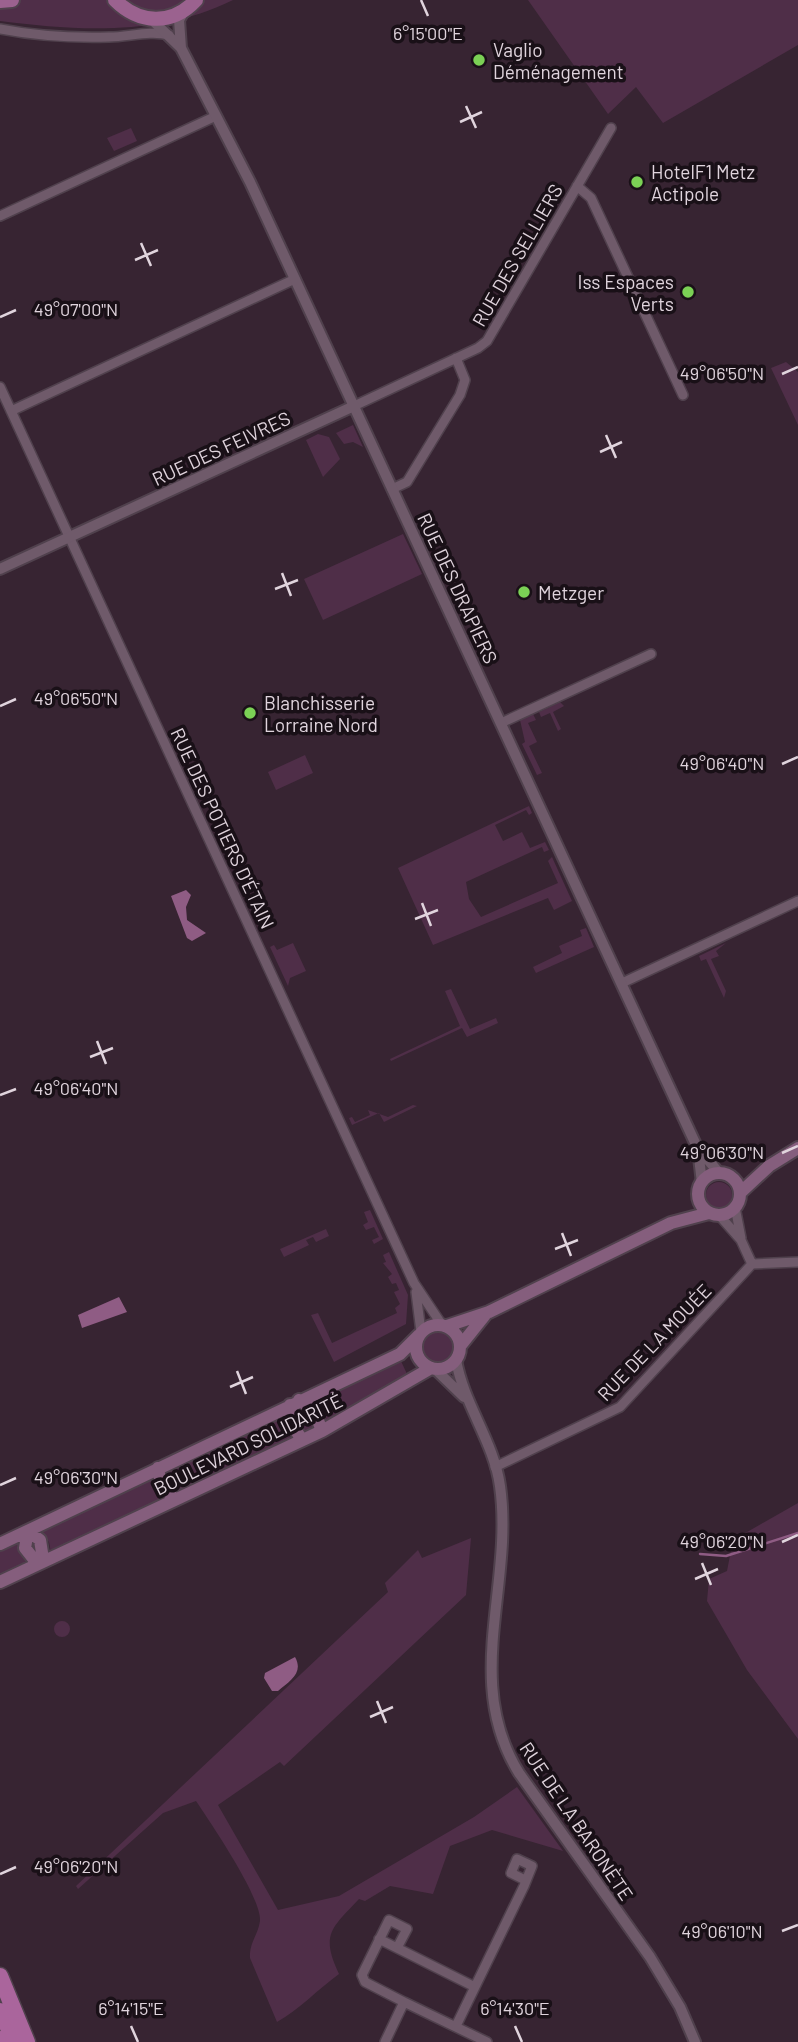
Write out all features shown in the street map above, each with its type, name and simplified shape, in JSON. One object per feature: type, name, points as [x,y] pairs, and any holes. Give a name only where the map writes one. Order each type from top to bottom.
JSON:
[{"type":"highway","points":[[0,1976],[27,2042]]},
{"type":"highway","points":[[0,2011],[15,2042]]},
{"type":"main road","points":[[0,1],[12,0]]},
{"type":"main road","points":[[115,0],[137,17],[152,20],[169,18],[184,11],[196,0]]},
{"type":"main road","points":[[489,1312],[461,1345],[456,1360],[450,1366],[433,1369],[418,1355],[420,1334],[431,1325],[445,1325],[489,1312],[671,1223],[735,1207],[740,1194],[769,1166],[798,1148]]},
{"type":"main road","points":[[671,1223],[700,1189],[724,1175],[769,1166]]},
{"type":"main road","points":[[724,1175],[738,1186],[740,1194]]},
{"type":"main road","points":[[700,1189],[701,1205],[714,1214]]},
{"type":"main road","points":[[445,1325],[457,1335],[461,1345]]},
{"type":"main road","name":"BOULEVARD SOLIDARITÉ","points":[[0,1544],[400,1354],[420,1334]]},
{"type":"main road","name":"BOULEVARD SOLIDARITÉ","points":[[0,1582],[322,1431],[354,1415],[413,1376],[433,1369]]},
{"type":"main road","points":[[302,1440],[290,1421],[295,1403],[314,1410],[322,1431]]},
{"type":"main road","points":[[158,1468],[161,1484],[175,1500]]},
{"type":"main road","points":[[28,1531],[40,1539],[40,1561]]},
{"type":"street","name":"RUE DES DRAPIERS","points":[[181,48],[179,20],[184,11]]},
{"type":"street","name":"RUE DES DRAPIERS","points":[[152,20],[181,48],[216,116],[295,279],[697,1147],[724,1175]]},
{"type":"street","points":[[0,29],[58,37],[120,37],[160,33],[169,36]]},
{"type":"street","points":[[0,216],[216,116]]},
{"type":"street","name":"RUE DES SELLIERS","points":[[456,358],[483,345],[492,335],[611,128]]},
{"type":"street","points":[[577,186],[591,198],[683,395]]},
{"type":"street","points":[[11,411],[295,279]]},
{"type":"street","points":[[392,489],[407,482],[460,395],[465,380],[456,358]]},
{"type":"street","name":"RUE DES FEIVRES","points":[[0,569],[456,358]]},
{"type":"street","name":"RUE DES POTIERS D'ÉTAIN","points":[[0,387],[414,1283],[445,1325]]},
{"type":"street","points":[[501,723],[651,654]]},
{"type":"street","points":[[622,983],[798,901]]},
{"type":"street","name":"RUE DES DRAPIERS","points":[[697,1147],[700,1189]]},
{"type":"street","points":[[735,1207],[741,1240],[752,1264],[798,1262]]},
{"type":"street","points":[[714,1214],[741,1240]]},
{"type":"street","name":"RUE DE LA MOUÉE","points":[[495,1467],[620,1407],[752,1264]]},
{"type":"street","name":"RUE DES POTIERS D'ÉTAIN","points":[[414,1283],[420,1334]]},
{"type":"street","name":"RUE DE LA BARONÈTE","points":[[456,1360],[466,1399],[495,1467],[504,1527],[490,1681],[501,1738],[519,1773],[668,1986],[695,2042]]},
{"type":"street","name":"RUE DE LA BARONÈTE","points":[[433,1369],[466,1399]]},
{"type":"street","points":[[456,2026],[526,1880]]},
{"type":"street","points":[[397,1948],[407,1930],[389,1920],[362,1979],[487,2042]]},
{"type":"street","points":[[379,1939],[475,1987]]},
{"type":"street","points":[[385,2042],[404,2002]]},
{"type":"shaded area","points":[[0,0],[233,0],[206,12],[177,20],[119,28],[89,28],[0,21]]},
{"type":"shaded area","points":[[528,0],[798,0],[798,45],[663,123],[636,87],[608,114]]},
{"type":"shaded area","points":[[131,128],[137,141],[114,151],[107,138]]},
{"type":"shaded area","points":[[786,362],[798,372],[798,425],[771,368]]},
{"type":"shaded area","points":[[353,425],[363,447],[353,442],[344,444],[336,433]]},
{"type":"shaded area","points":[[318,434],[329,437],[340,459],[323,477],[306,440]]},
{"type":"shaded area","points":[[403,534],[422,574],[323,620],[304,579]]},
{"type":"shaded area","points":[[560,702],[564,706],[553,712],[561,729],[558,731],[550,713],[541,717],[539,712]]},
{"type":"shaded area","points":[[533,714],[536,720],[528,723],[537,742],[529,746],[542,773],[537,775],[522,744],[525,742],[520,720]]},
{"type":"shaded area","points":[[305,755],[313,773],[276,790],[268,772]]},
{"type":"shaded area","points":[[529,806],[532,813],[529,815],[526,810],[495,825],[503,841],[522,832],[530,848],[545,842],[549,850],[544,852],[542,847],[466,882],[469,899],[481,917],[558,883],[548,861],[552,857],[572,901],[554,910],[548,898],[433,945],[398,868]]},
{"type":"shaded area","points":[[186,890],[191,895],[186,907],[187,920],[206,933],[192,941],[187,938],[171,896]]},
{"type":"shaded area","points":[[586,928],[594,947],[536,973],[533,967],[562,953],[559,946],[582,936],[580,930]]},
{"type":"shaded area","points":[[293,943],[306,971],[290,978],[288,986],[270,947],[274,945],[277,950]]},
{"type":"shaded area","points":[[726,943],[716,951],[719,956],[711,959],[726,991],[724,998],[706,959],[701,961],[699,956]]},
{"type":"shaded area","points":[[451,989],[470,1029],[496,1018],[498,1023],[467,1037],[462,1028],[391,1061],[390,1059],[460,1026],[445,991]]},
{"type":"shaded area","points":[[413,1105],[417,1106],[384,1122],[380,1114],[388,1117]]},
{"type":"shaded area","points":[[368,1110],[378,1113],[352,1125],[349,1118],[352,1117],[355,1122],[370,1115]]},
{"type":"shaded area","points":[[719,1182],[728,1186],[732,1195],[728,1204],[719,1208],[710,1204],[706,1195],[710,1186]]},
{"type":"shaded area","points":[[370,1210],[383,1239],[374,1244],[372,1240],[379,1237],[374,1227],[366,1230],[363,1225],[368,1222],[364,1212]]},
{"type":"shaded area","points":[[326,1229],[329,1236],[316,1242],[313,1237],[306,1240],[309,1245],[284,1257],[280,1249]]},
{"type":"shaded area","points":[[389,1252],[408,1295],[406,1324],[334,1362],[311,1315],[318,1313],[332,1343],[397,1313],[395,1308],[400,1304],[394,1292],[399,1290],[396,1283],[392,1284],[388,1277],[392,1274],[383,1263],[386,1262],[383,1255]]},
{"type":"shaded area","points":[[119,1297],[127,1312],[82,1328],[78,1315]]},
{"type":"shaded area","points":[[438,1330],[450,1335],[455,1347],[450,1359],[438,1364],[426,1359],[421,1347],[426,1335]]},
{"type":"shaded area","points":[[400,1359],[407,1374],[328,1423],[311,1399]]},
{"type":"shaded area","points":[[299,1408],[310,1416],[313,1424],[311,1429],[302,1431],[295,1421]]},
{"type":"shaded area","points":[[282,1413],[291,1441],[183,1493],[170,1490],[165,1474],[172,1466]]},
{"type":"shaded area","points":[[149,1478],[165,1501],[51,1553],[49,1542],[40,1530]]},
{"type":"shaded area","points":[[798,1503],[798,1739],[747,1670],[707,1601],[709,1579],[727,1571],[733,1540]]},
{"type":"shaded area","points":[[471,1538],[466,1595],[284,1766],[280,1762],[218,1805],[278,1910],[339,1896],[474,1817],[517,1787],[563,1851],[492,1830],[450,1846],[433,1894],[390,1886],[365,1901],[359,1899],[332,1932],[330,1949],[339,1974],[277,2022],[250,1958],[260,1921],[253,1896],[234,1860],[196,1801],[163,1813],[78,1889],[76,1886],[388,1592],[385,1583],[418,1550],[422,1558]]},
{"type":"shaded area","points":[[20,1540],[28,1563],[0,1577],[0,1550]]},
{"type":"shaded area","points":[[62,1621],[68,1623],[68,1635],[62,1637],[56,1635],[54,1629],[56,1623]]},
{"type":"shaded area","points":[[295,1657],[297,1672],[278,1691],[272,1691],[264,1678],[265,1673]]},
{"type":"waterway","points":[[700,1554],[726,1556],[798,1533]]},
{"type":"place","name":"Vaglio Déménagement","points":[[479,60]]},
{"type":"place","name":"HotelF1 Metz Actipole","points":[[637,182]]},
{"type":"place","name":"Iss Espaces Verts","points":[[688,292]]},
{"type":"place","name":"Metzger","points":[[524,592]]},
{"type":"place","name":"Blanchisserie Lorraine Nord","points":[[250,713]]}]
